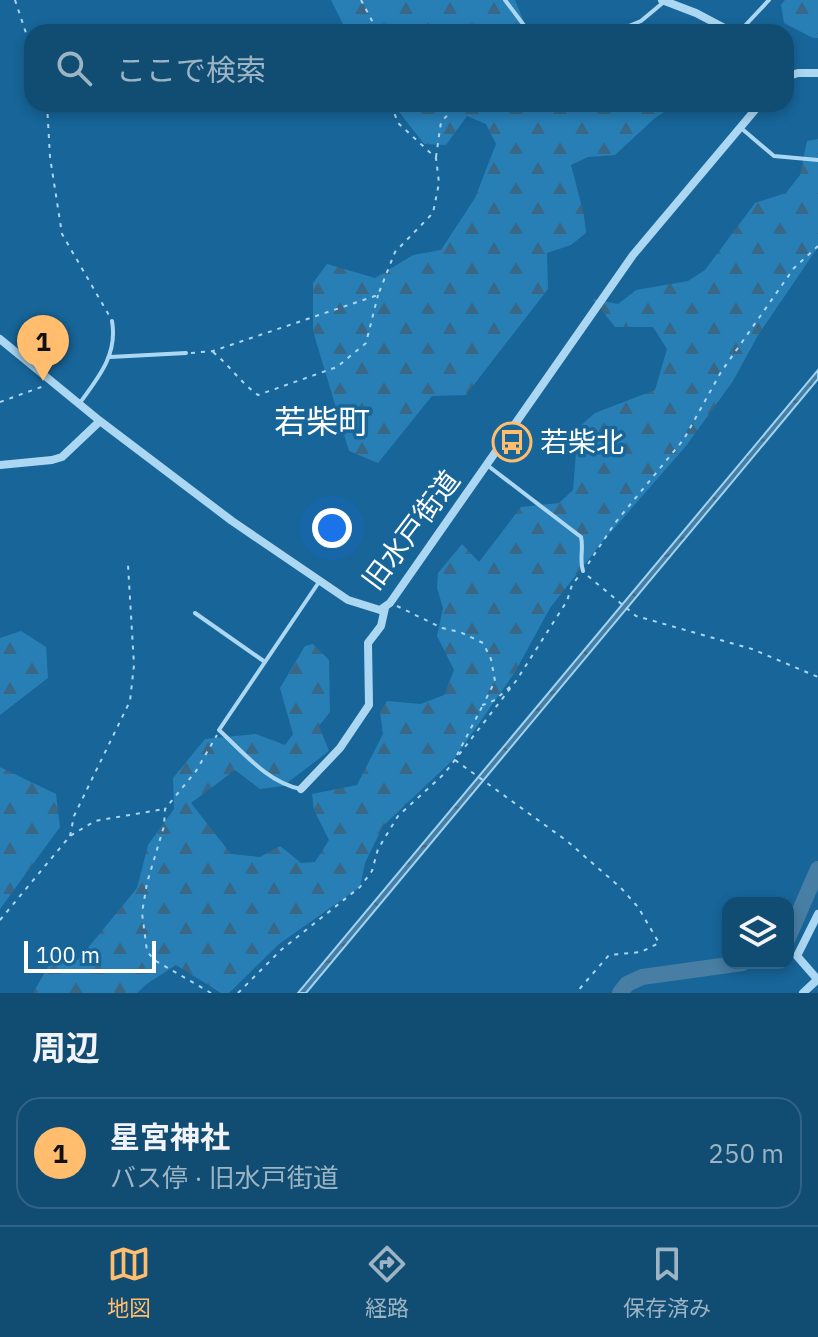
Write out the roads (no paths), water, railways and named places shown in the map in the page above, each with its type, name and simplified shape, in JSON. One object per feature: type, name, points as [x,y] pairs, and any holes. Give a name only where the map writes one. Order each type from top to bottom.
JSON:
[{"type":"street","points":[[664,0],[717,24]]},
{"type":"street","points":[[794,74],[818,73]]},
{"type":"street","name":"旧水戸街道","points":[[0,339],[100,421],[232,521],[319,582],[348,600],[375,610],[388,605],[633,255],[754,112]]},
{"type":"street","points":[[0,465],[44,462],[62,457],[100,421]]},
{"type":"street","points":[[301,789],[340,748],[369,705],[368,643],[381,626],[388,605]]},
{"type":"street","points":[[803,993],[818,979],[797,956],[818,914]]},
{"type":"lane","points":[[505,0],[523,24]]},
{"type":"lane","points":[[634,24],[664,0]]},
{"type":"lane","points":[[746,24],[769,0]]},
{"type":"lane","points":[[741,128],[774,156],[818,160]]},
{"type":"lane","points":[[79,404],[110,357],[112,321]]},
{"type":"lane","points":[[110,357],[186,353]]},
{"type":"lane","points":[[487,465],[581,537],[580,562],[583,571]]},
{"type":"lane","points":[[301,789],[288,787],[274,779],[219,730],[319,582]]},
{"type":"lane","points":[[195,613],[265,662]]},
{"type":"water","points":[[818,370],[818,379],[306,993],[298,993]]},
{"type":"waterway","points":[[794,924],[818,869]]},
{"type":"waterway","points":[[620,993],[627,984],[642,977],[722,966]]},
{"type":"place","name":"星宮神社","points":[[43,381]]},
{"type":"place","name":"若柴北","points":[[512,442]]},
{"type":"district","name":"若柴町","points":[[322,422]]}]
